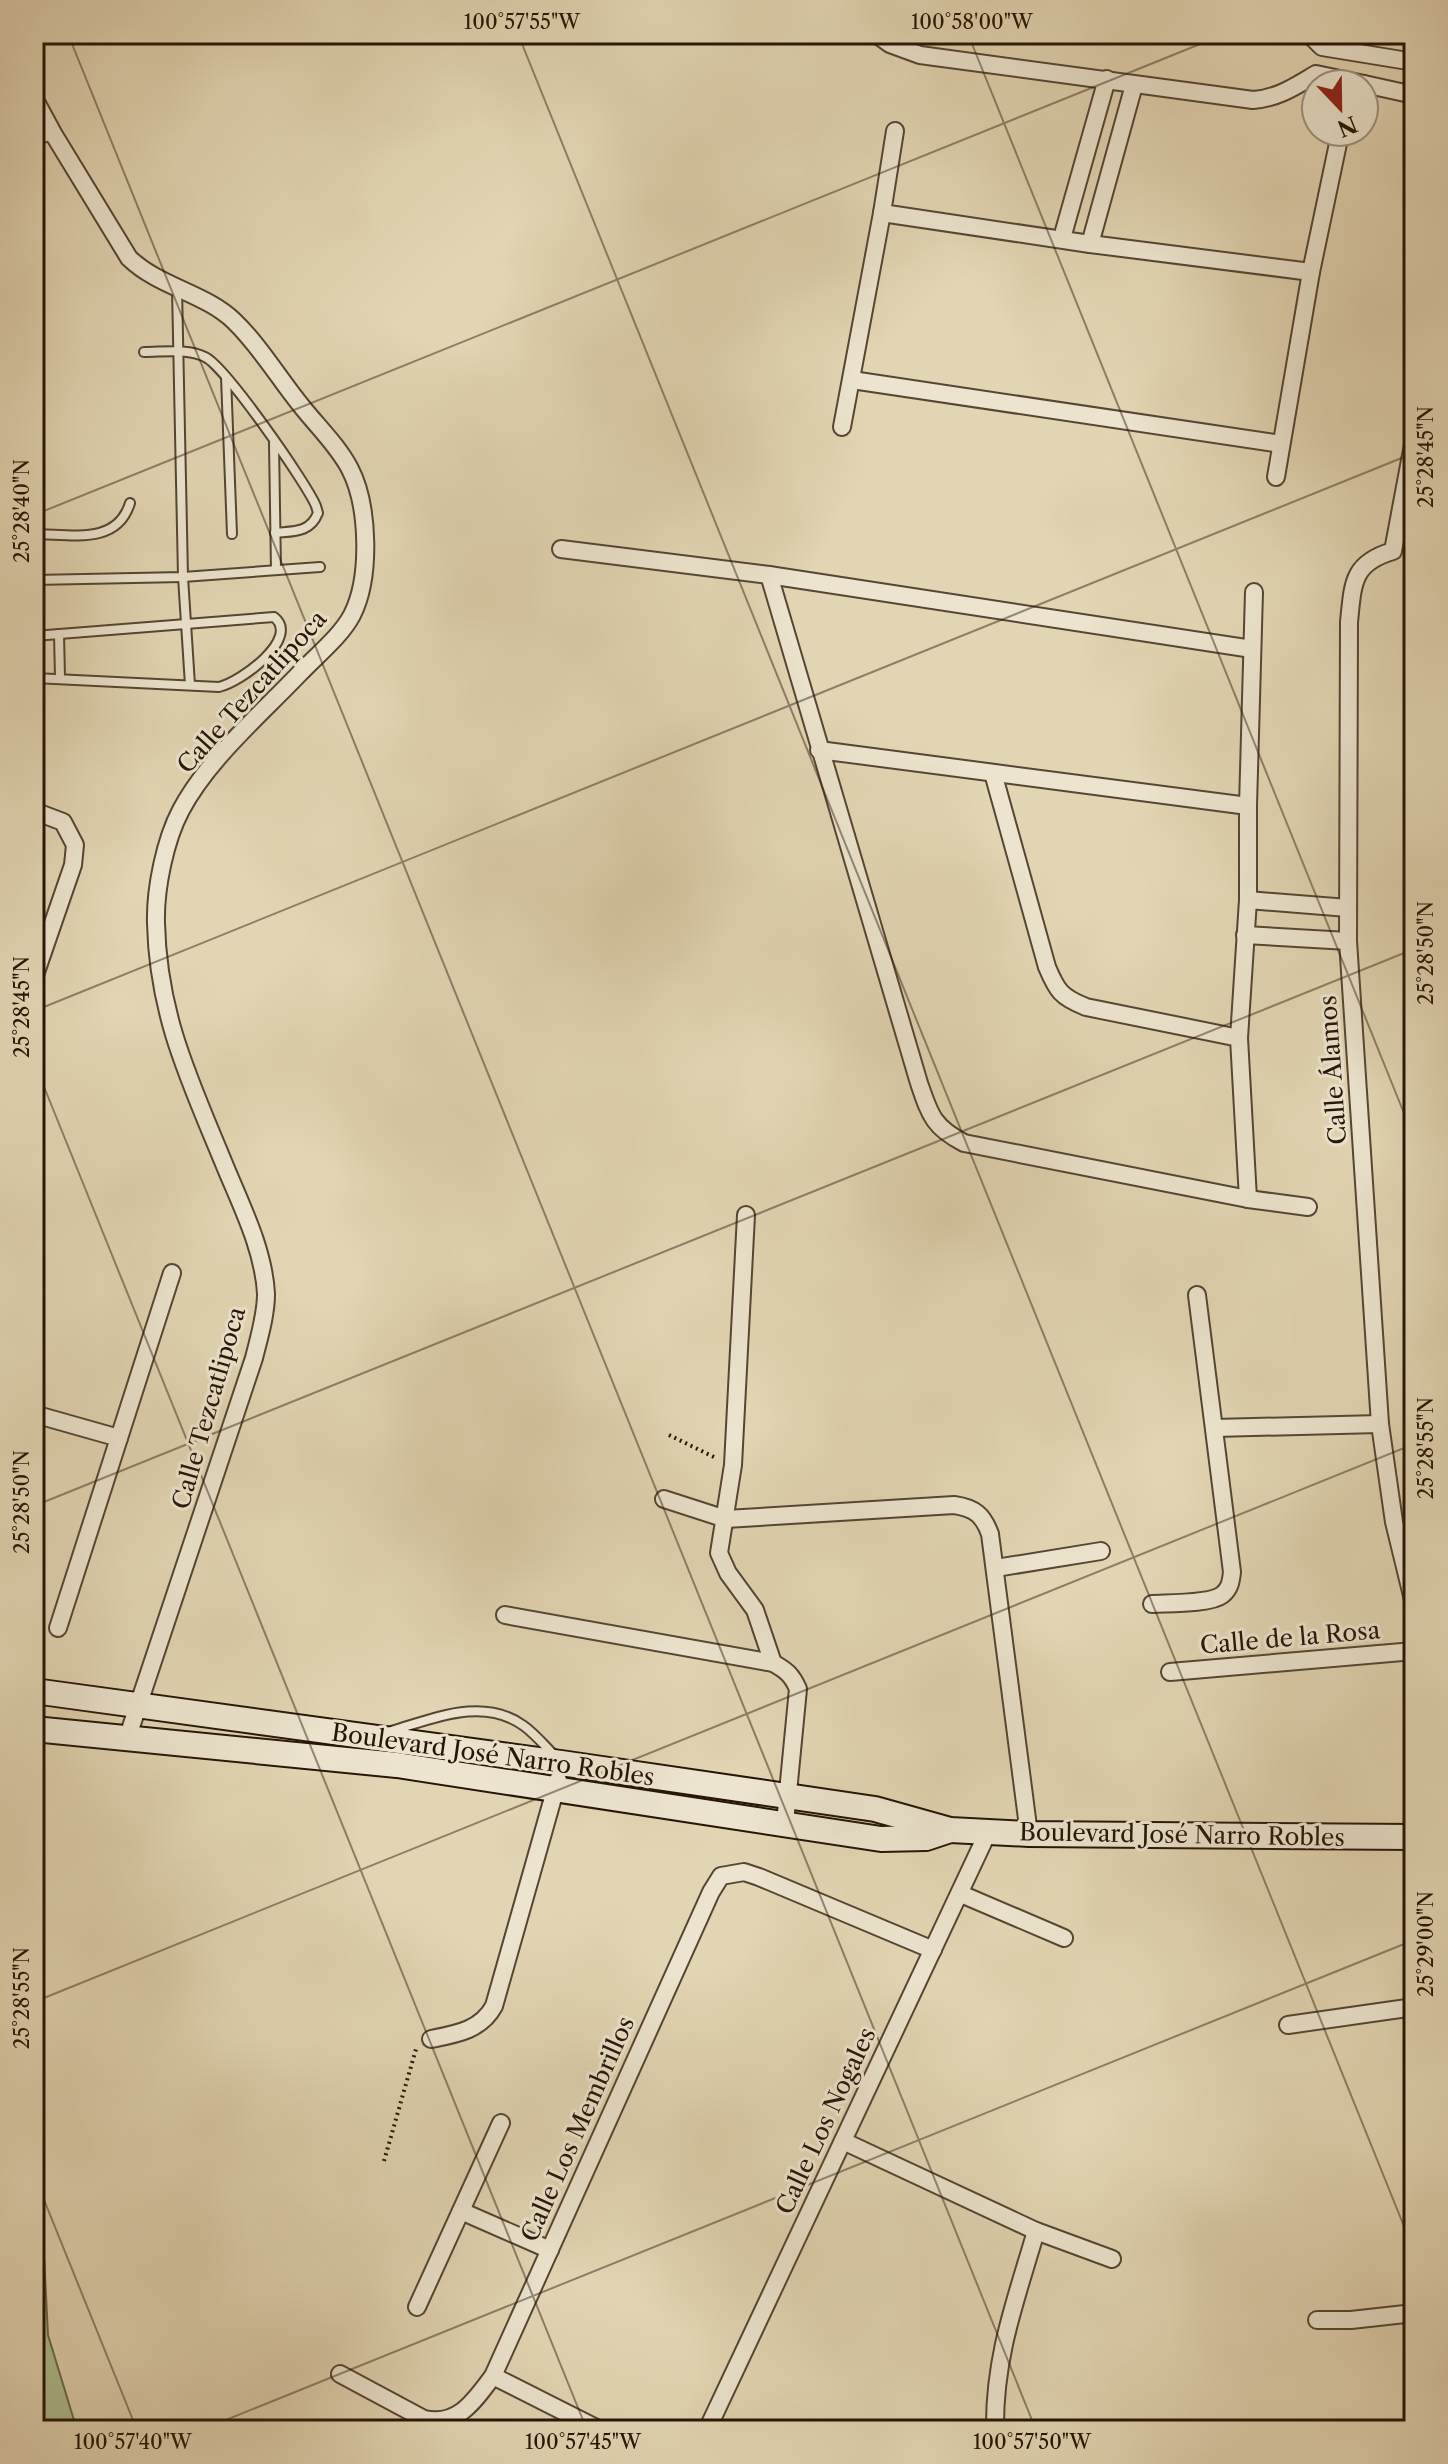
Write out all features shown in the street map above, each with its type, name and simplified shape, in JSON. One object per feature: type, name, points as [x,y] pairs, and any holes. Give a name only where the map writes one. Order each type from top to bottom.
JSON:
[{"type":"street","points":[[876,34],[890,44],[920,55],[1253,100],[1271,98],[1300,84]]},
{"type":"street","points":[[1309,34],[1322,47],[1414,62]]},
{"type":"street","points":[[1317,68],[1322,47]]},
{"type":"street","points":[[1062,238],[1107,79]]},
{"type":"street","points":[[1090,244],[1134,85]]},
{"type":"street","points":[[1380,88],[1414,95]]},
{"type":"street","name":"Calle Tezcatlipoca","points":[[34,98],[129,258],[143,271],[232,318],[335,446],[359,488],[365,541],[363,578],[351,618],[206,771],[180,811],[159,879],[157,952],[169,1025],[245,1217],[260,1261],[266,1296],[254,1358],[127,1739]]},
{"type":"street","points":[[842,427],[895,131]]},
{"type":"street","points":[[1276,477],[1311,272],[1337,148]]},
{"type":"street","points":[[882,213],[1311,272]]},
{"type":"street","points":[[852,380],[1281,444]]},
{"type":"street","name":"Calle Álamos","points":[[1414,439],[1393,551],[1364,564],[1356,576],[1352,592],[1349,622],[1348,908],[1380,1424],[1394,1522],[1414,1604]]},
{"type":"street","points":[[561,549],[769,575],[1252,649]]},
{"type":"street","points":[[769,575],[928,1112],[944,1133],[964,1143],[1248,1199],[1308,1207]]},
{"type":"street","points":[[1248,1199],[1239,1038],[1248,900],[1254,592]]},
{"type":"street","points":[[819,750],[1248,806]]},
{"type":"street","points":[[993,773],[1055,987],[1067,999],[1086,1007],[1239,1038]]},
{"type":"street","points":[[34,811],[63,822],[75,845],[73,865],[34,978]]},
{"type":"street","points":[[1248,900],[1348,908]]},
{"type":"street","points":[[1245,935],[1348,941]]},
{"type":"street","points":[[746,1215],[733,1465],[719,1553],[728,1573],[755,1610],[773,1663]]},
{"type":"street","points":[[58,1628],[172,1273]]},
{"type":"street","points":[[1152,1604],[1213,1599],[1223,1595],[1230,1585],[1232,1572],[1197,1295]]},
{"type":"street","points":[[34,1414],[119,1438]]},
{"type":"street","points":[[1215,1428],[1380,1424]]},
{"type":"street","points":[[664,1499],[726,1519],[954,1505],[978,1512],[990,1534],[996,1568],[1029,1834]]},
{"type":"street","points":[[996,1568],[1101,1551]]},
{"type":"street","points":[[505,1615],[773,1663],[792,1676],[798,1689],[785,1823]]},
{"type":"street","name":"Calle de la Rosa","points":[[1170,1672],[1414,1651]]},
{"type":"street","name":"Boulevard José Narro Robles","points":[[34,1691],[875,1809],[950,1830],[1029,1834],[1414,1837]]},
{"type":"street","name":"Boulevard José Narro Robles","points":[[34,1729],[397,1765],[881,1839],[926,1838],[950,1830]]},
{"type":"street","points":[[431,2039],[469,2030],[487,2018],[494,2006],[561,1763]]},
{"type":"street","name":"Calle Los Nogales","points":[[707,2430],[988,1832]]},
{"type":"street","name":"Calle Los Membrillos","points":[[340,2374],[424,2419],[443,2421],[469,2407],[493,2376],[715,1882],[730,1873],[744,1872],[933,1950]]},
{"type":"street","points":[[961,1894],[1064,1938]]},
{"type":"street","points":[[1288,2025],[1414,2007]]},
{"type":"street","points":[[417,2307],[501,2123]]},
{"type":"street","points":[[843,2141],[1036,2231],[1112,2259]]},
{"type":"street","points":[[461,2211],[550,2250]]},
{"type":"street","points":[[995,2430],[999,2363],[1036,2231]]},
{"type":"street","points":[[1317,2320],[1351,2320],[1414,2313]]},
{"type":"street","points":[[493,2376],[600,2430]]},
{"type":"lane","points":[[34,140],[54,135]]},
{"type":"lane","points":[[177,288],[183,577],[190,685]]},
{"type":"lane","points":[[144,352],[177,352],[206,357],[226,376],[274,442],[313,498],[318,513],[310,527],[275,533]]},
{"type":"lane","points":[[226,376],[232,534]]},
{"type":"lane","points":[[274,442],[276,570]]},
{"type":"lane","points":[[34,534],[98,534],[109,531],[126,515],[130,503]]},
{"type":"lane","points":[[34,580],[183,577],[320,567]]},
{"type":"lane","points":[[34,636],[274,617],[283,629],[282,638],[238,680],[219,687],[34,678]]},
{"type":"lane","points":[[59,634],[60,678]]},
{"type":"lane","points":[[371,1737],[459,1712],[483,1711],[512,1719],[525,1727],[561,1763]]},
{"type":"path","points":[[669,1435],[733,1465]]},
{"type":"path","points":[[384,2161],[416,2050],[431,2039]]},
{"type":"green space","points":[[34,2057],[48,2335],[77,2430],[34,2430]]}]
